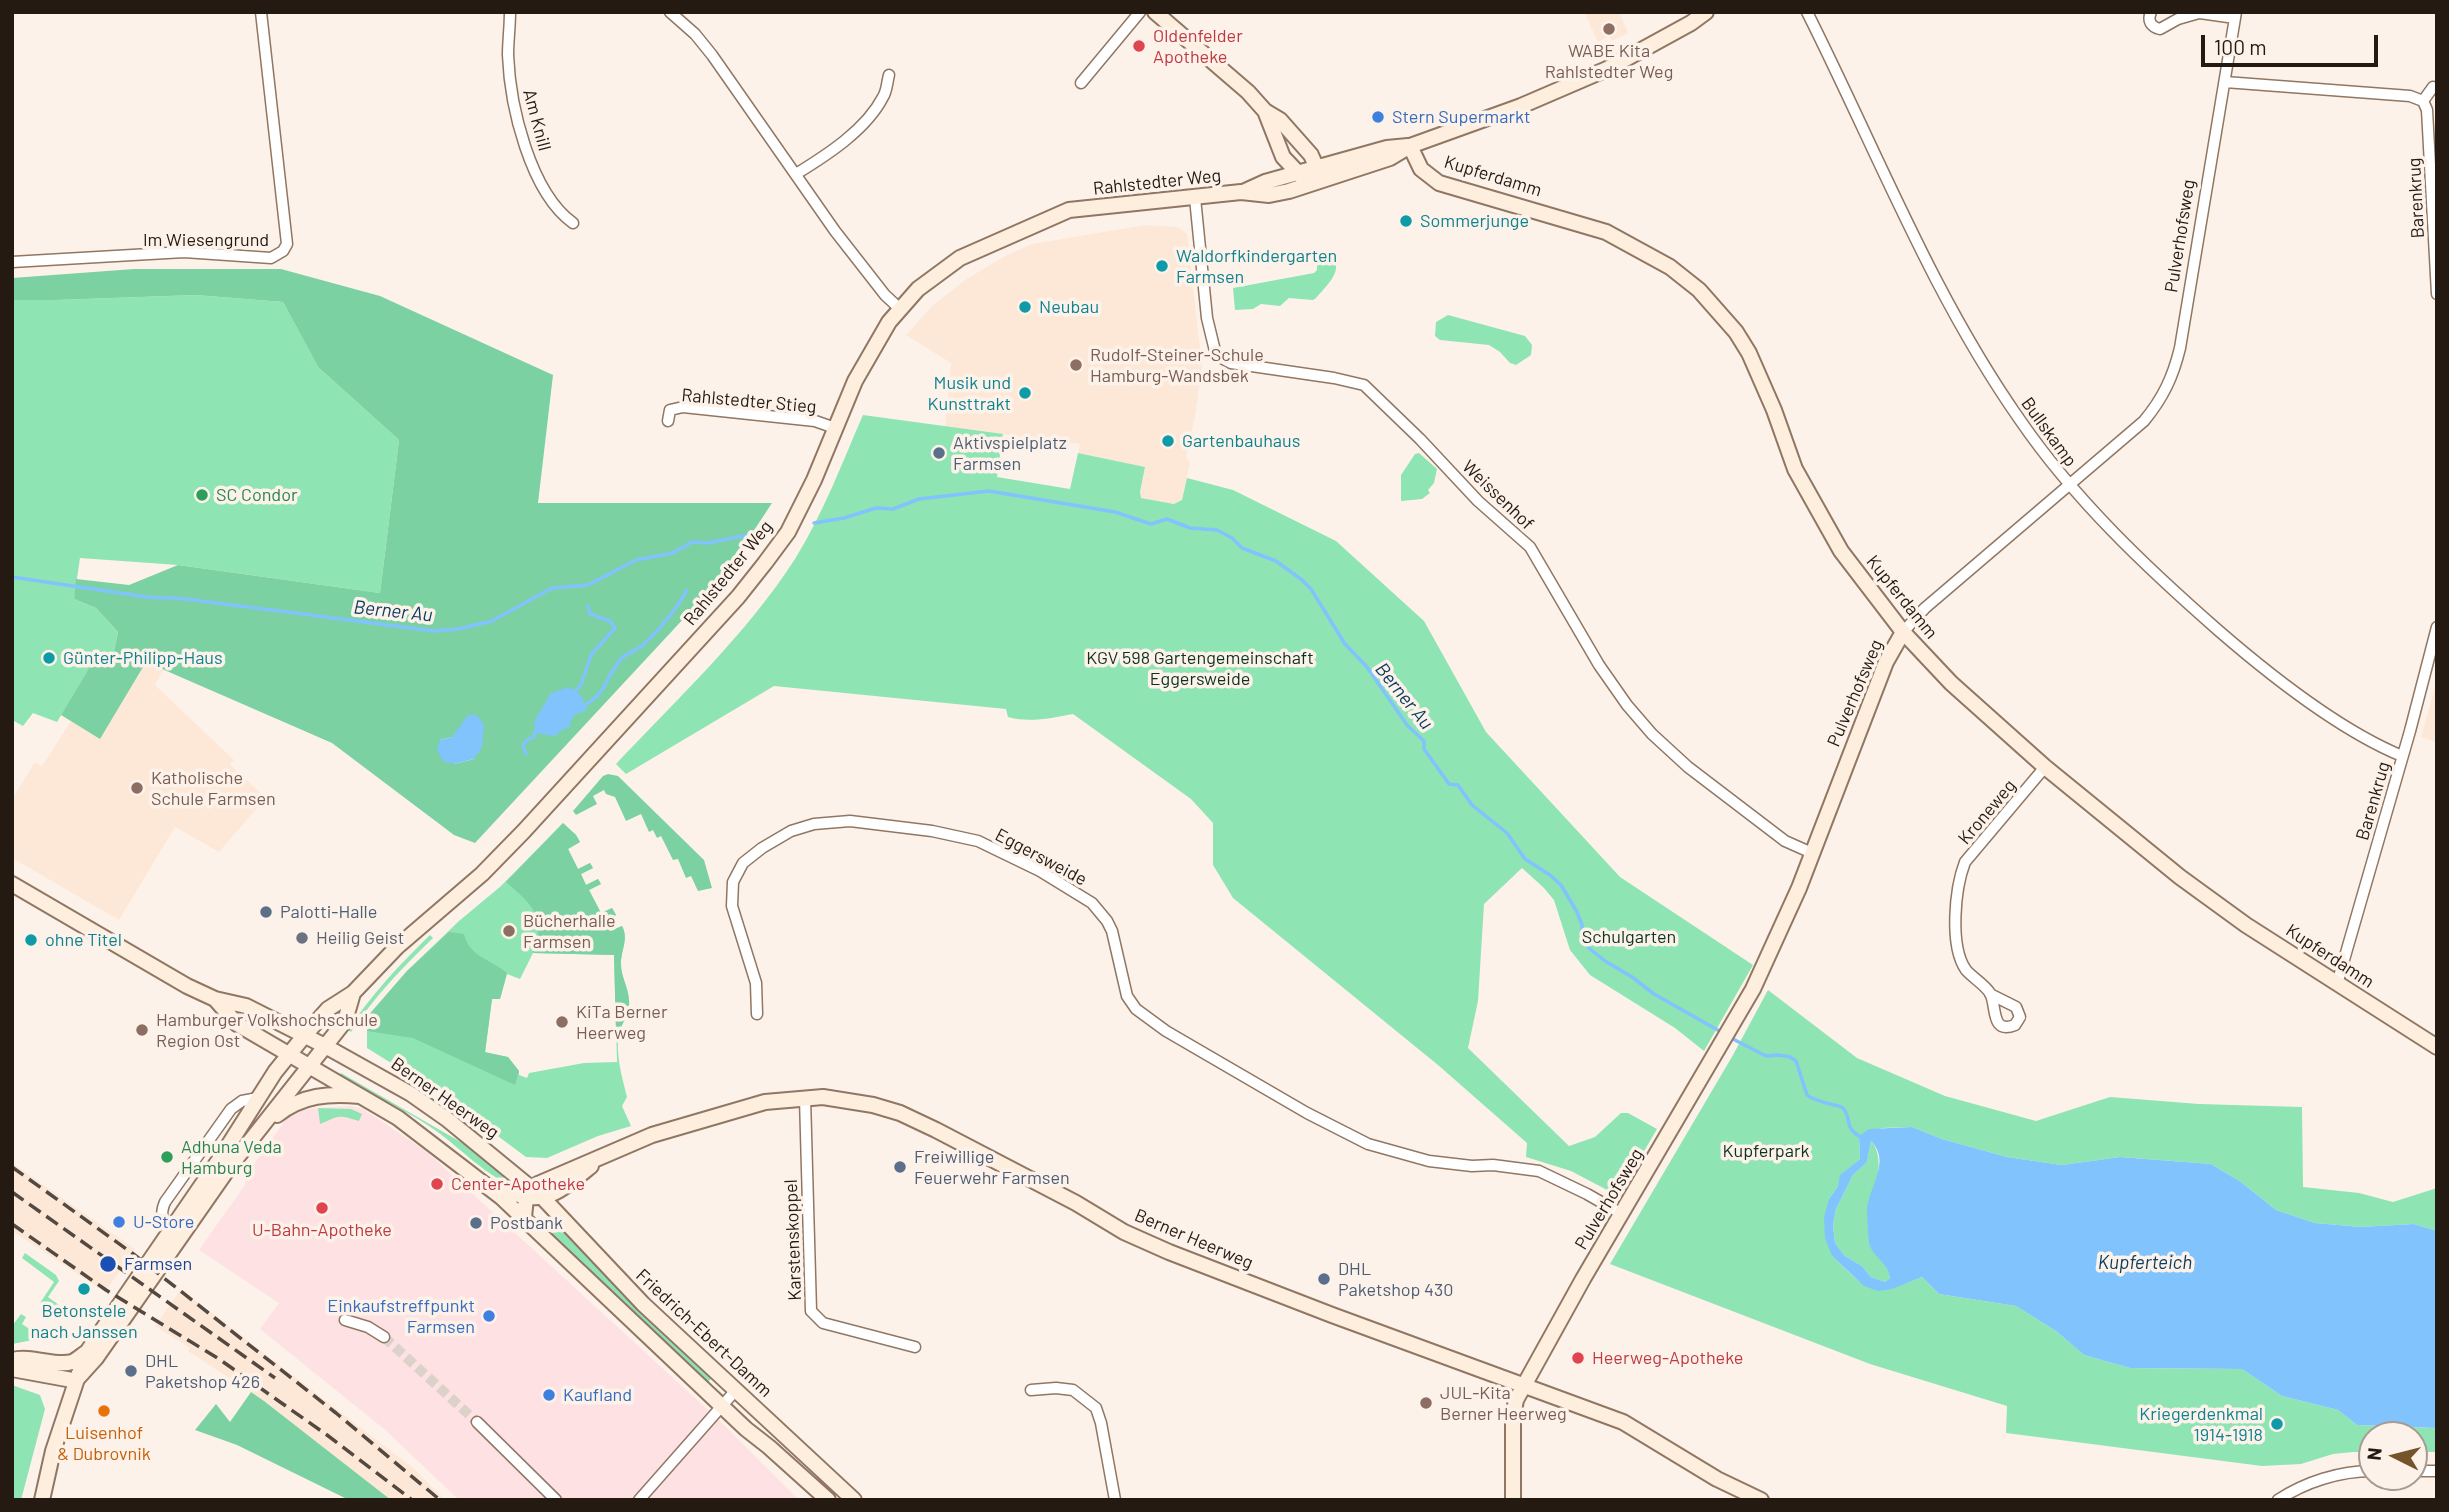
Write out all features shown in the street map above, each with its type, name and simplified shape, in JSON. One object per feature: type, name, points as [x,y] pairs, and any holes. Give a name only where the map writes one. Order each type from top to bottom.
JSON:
[{"type":"main road","points":[[1155,12],[1248,92],[1265,111],[1280,120],[1311,155],[1318,177]]},
{"type":"main road","name":"Rahlstedter Weg","points":[[175,1232],[258,1098],[304,1036],[328,1009],[353,993],[397,947],[482,874],[738,597],[788,532],[814,480],[855,381],[899,308],[918,289],[960,258],[1069,210],[1241,192],[1269,195],[1387,148],[1410,146],[1521,106],[1607,69],[1692,23],[1706,12]]},
{"type":"main road","points":[[1265,111],[1283,157],[1296,173]]},
{"type":"main road","name":"Kupferdamm","points":[[1410,146],[1421,169],[1439,183],[1606,232],[1670,267],[1699,290],[1749,353],[1774,410],[1795,469],[1825,524],[1857,573],[1903,632],[1951,683],[2045,767],[2180,877],[2246,925],[2437,1047]]},
{"type":"main road","points":[[1265,182],[1283,157]]},
{"type":"main road","name":"Rahlstedter Weg","points":[[1241,192],[1296,173],[1318,177]]},
{"type":"main road","name":"Pulverhofsweg","points":[[1513,1500],[1513,1409],[1524,1385],[1622,1214],[1728,1035],[1770,956],[1886,662],[1903,632]]},
{"type":"main road","name":"Berner Heerweg","points":[[12,884],[159,971],[215,999],[246,1006],[411,1094],[489,1151],[534,1195]]},
{"type":"main road","name":"Rahlstedter Weg","points":[[175,1232],[345,1021],[353,993]]},
{"type":"main road","name":"Berner Heerweg","points":[[215,999],[237,1024],[409,1125],[524,1217]]},
{"type":"main road","points":[[264,1123],[289,1105],[312,1097],[363,1096]]},
{"type":"main road","name":"Berner Heerweg","points":[[534,1195],[550,1177],[652,1135],[754,1104],[805,1098],[856,1101],[900,1113],[1010,1168],[1138,1238],[1320,1310],[1623,1422],[1717,1479],[1761,1500]]},
{"type":"main road","name":"Berner Heerweg","points":[[479,1181],[534,1195]]},
{"type":"main road","points":[[534,1195],[524,1217],[746,1429],[828,1500]]},
{"type":"main road","name":"Friedrich-Ebert-Damm","points":[[534,1195],[643,1304],[854,1500]]},
{"type":"main road","points":[[42,1500],[67,1406],[71,1380],[87,1352],[175,1232]]},
{"type":"main road","points":[[71,1380],[96,1358],[175,1232]]},
{"type":"main road","points":[[12,1360],[33,1358],[63,1363],[74,1361],[87,1352]]},
{"type":"main road","points":[[63,1363],[71,1380]]},
{"type":"main road","points":[[12,1369],[71,1380]]},
{"type":"street","name":"Im Wiesengrund","points":[[12,262],[184,253],[271,258],[284,251],[287,244],[261,12]]},
{"type":"street","name":"Am Knill","points":[[509,12],[508,55],[511,87],[527,152],[548,194],[562,215],[573,223]]},
{"type":"street","points":[[670,12],[695,34],[712,55],[862,267],[899,308]]},
{"type":"street","points":[[1081,83],[1140,12]]},
{"type":"street","name":"Bullskamp","points":[[1807,12],[1966,337],[2020,421],[2069,485],[2164,583],[2233,643],[2344,725],[2369,741],[2402,756]]},
{"type":"street","name":"Pulverhofsweg","points":[[2151,12],[2150,22],[2160,29],[2178,19],[2199,13]]},
{"type":"street","name":"Pulverhofsweg","points":[[1903,632],[1925,608],[2144,421],[2157,406],[2170,383],[2180,348],[2236,15],[2193,12]]},
{"type":"street","points":[[796,174],[835,149],[860,125],[884,95],[889,75]]},
{"type":"street","points":[[2225,82],[2410,96],[2423,101],[2433,87]]},
{"type":"street","name":"Barenkrug","points":[[2423,101],[2427,110],[2437,294]]},
{"type":"street","name":"Weissenhof","points":[[1195,198],[1207,318],[1216,355],[1231,363],[1335,378],[1364,385],[1405,423],[1478,501],[1530,547],[1599,665],[1627,705],[1652,734],[1688,767],[1785,841],[1812,853]]},
{"type":"street","name":"Rahlstedter Stieg","points":[[668,421],[670,410],[683,407],[815,421],[835,428]]},
{"type":"street","name":"Barenkrug","points":[[2337,984],[2437,627]]},
{"type":"street","name":"Kroneweg","points":[[1990,994],[1965,968],[1959,951],[1956,895],[1959,878],[1965,862],[2045,767]]},
{"type":"street","name":"Eggersweide","points":[[757,1014],[756,983],[731,898],[733,882],[743,863],[791,831],[825,822],[850,821],[956,835],[978,841],[1040,871],[1092,903],[1112,931],[1127,996],[1136,1009],[1166,1031],[1307,1113],[1368,1144],[1429,1161],[1539,1171],[1552,1175],[1622,1214]]},
{"type":"street","name":"Karstenskoppel","points":[[805,1098],[811,1311],[823,1322],[915,1347]]},
{"type":"street","points":[[345,1320],[368,1327],[384,1337]]},
{"type":"street","points":[[639,1500],[736,1390]]},
{"type":"street","points":[[1031,1390],[1073,1390],[1096,1408],[1115,1500]]},
{"type":"street","points":[[477,1422],[556,1500]]},
{"type":"street","points":[[2278,1500],[2290,1492],[2340,1474],[2358,1472]]},
{"type":"shaded area","name":"WABE Kita Rahlstedter Weg","points":[[1584,12],[1619,12],[1628,33],[1612,41],[1609,36],[1598,42]]},
{"type":"shaded area","name":"Rudolf-Steiner-Schule Hamburg-Wandsbek","points":[[1145,225],[1178,227],[1187,234],[1202,366],[1186,456],[1190,463],[1182,500],[1175,504],[1141,498],[1145,467],[1078,453],[1080,444],[945,427],[951,363],[906,335],[933,305],[968,278],[1032,244]]},
{"type":"shaded area","name":"Katholische Schule Farmsen","points":[[145,662],[163,670],[155,685],[234,760],[230,765],[266,798],[219,852],[175,827],[119,920],[12,858],[12,799],[35,762],[42,766],[71,721],[100,738]]},
{"type":"shaded area","points":[[2437,681],[2437,742],[2421,737]]},
{"type":"shaded area","points":[[350,1106],[363,1109],[426,1151],[720,1421],[799,1500],[459,1500],[384,1429],[260,1329],[279,1303],[199,1250],[245,1185],[246,1175],[289,1115],[295,1111]]},
{"type":"shaded area","points":[[12,1163],[135,1249],[105,1292],[12,1231]]},
{"type":"shaded area","points":[[181,1289],[413,1468],[445,1500],[391,1500],[264,1401],[155,1326]]},
{"type":"green space","points":[[1321,257],[1334,258],[1336,269],[1328,284],[1313,300],[1289,298],[1280,306],[1261,304],[1253,309],[1235,310],[1233,288],[1314,273],[1317,270],[1317,260]]},
{"type":"green space","points":[[134,269],[281,269],[380,296],[553,375],[538,503],[772,503],[726,573],[475,843],[454,835],[332,743],[146,662],[100,739],[61,715],[97,655],[114,651],[118,632],[96,608],[74,599],[76,579],[129,585],[178,565],[380,593],[399,440],[318,367],[283,302],[196,295],[12,300],[12,278]],"holes":[[[452,737],[474,759],[454,764],[440,740]]]},
{"type":"green space","name":"SC Condor","points":[[196,295],[283,302],[318,367],[399,440],[380,593],[178,565],[80,558],[74,599],[96,608],[118,632],[114,651],[87,672],[57,722],[33,713],[23,726],[12,720],[12,300]]},
{"type":"green space","points":[[1448,315],[1525,336],[1532,345],[1531,355],[1516,365],[1489,345],[1440,340],[1435,336],[1436,322]]},
{"type":"green space","points":[[863,415],[1003,434],[997,477],[1070,489],[1078,453],[1145,467],[1141,498],[1174,504],[1182,500],[1187,478],[1233,490],[1336,541],[1424,621],[1486,732],[1620,877],[1753,965],[1704,1051],[1675,1028],[1590,975],[1570,950],[1554,900],[1522,868],[1484,904],[1478,1001],[1468,1048],[1569,1146],[1595,1137],[1621,1113],[1628,1113],[1657,1129],[1622,1189],[1611,1192],[1571,1171],[1526,1157],[1527,1143],[1438,1065],[1233,898],[1213,865],[1213,823],[1191,799],[1073,714],[1024,720],[1008,717],[1006,709],[774,686],[626,774],[616,764],[710,666],[776,587],[814,524]]},
{"type":"green space","points":[[1419,453],[1437,469],[1434,483],[1428,490],[1430,493],[1422,499],[1401,501],[1401,475],[1415,454]]},
{"type":"green space","points":[[603,776],[618,776],[704,860],[712,888],[698,891],[691,876],[686,878],[678,859],[673,860],[661,836],[657,838],[653,830],[649,832],[641,814],[626,821],[615,797],[606,794],[604,790],[593,796],[597,804],[576,815],[573,811]]},
{"type":"green space","points":[[563,823],[580,842],[568,849],[578,869],[590,863],[593,868],[581,874],[586,885],[598,879],[601,884],[589,890],[601,913],[612,908],[616,915],[605,921],[610,931],[622,926],[625,935],[621,968],[629,1001],[619,1032],[618,1048],[627,1097],[622,1106],[631,1126],[598,1136],[547,1158],[526,1157],[444,1096],[367,1048],[367,1017],[407,971],[459,921],[501,886]],"holes":[[[533,953],[614,955],[617,1062],[584,1063],[529,1073],[527,1078],[519,1075],[508,1057],[485,1053],[492,999],[500,999],[507,974],[520,979]]]},
{"type":"green space","points":[[563,823],[580,842],[568,849],[578,869],[590,863],[593,868],[581,874],[586,885],[598,879],[601,884],[589,890],[601,913],[612,908],[616,915],[605,921],[610,931],[622,926],[624,931],[621,964],[629,996],[629,1008],[619,1034],[616,1034],[614,955],[533,953],[538,929],[535,913],[506,882]]},
{"type":"green space","points":[[449,932],[464,934],[476,953],[507,973],[500,999],[492,999],[485,1052],[508,1057],[519,1071],[515,1085],[413,1038],[367,1031],[367,1017],[407,971]]},
{"type":"green space","points":[[430,935],[433,938],[389,983],[351,1032],[348,1030],[386,980]]},
{"type":"green space","name":"Kupferpark","points":[[1768,990],[1857,1058],[1945,1096],[2036,1121],[2110,1097],[2199,1104],[2302,1107],[2303,1187],[2359,1193],[2393,1202],[2437,1188],[2437,1231],[2414,1224],[2361,1227],[2315,1223],[2276,1210],[2241,1182],[2211,1164],[2120,1157],[2062,1165],[2007,1157],[1942,1139],[1912,1127],[1882,1128],[1859,1136],[1860,1159],[1841,1175],[1838,1186],[1829,1199],[1832,1256],[1863,1284],[1872,1288],[1891,1288],[1922,1277],[1939,1294],[2016,1306],[2056,1331],[2084,1355],[2130,1368],[2242,1369],[2282,1396],[2338,1410],[2358,1425],[2358,1452],[2333,1454],[2301,1464],[2262,1466],[2006,1433],[2007,1406],[1870,1364],[1610,1264],[1733,1055]]},
{"type":"green space","points":[[341,1073],[485,1156],[523,1189],[497,1178],[418,1119],[337,1076]]},
{"type":"green space","points":[[318,1108],[351,1109],[362,1114],[359,1121],[338,1117],[320,1124]]},
{"type":"green space","points":[[1871,1141],[1876,1149],[1879,1171],[1869,1239],[1888,1271],[1890,1278],[1885,1282],[1871,1277],[1862,1266],[1845,1256],[1835,1243],[1833,1225],[1836,1209],[1853,1175],[1867,1162]]},
{"type":"green space","points":[[564,1228],[713,1377],[707,1383],[550,1234]]},
{"type":"green space","points":[[25,1253],[56,1275],[59,1281],[48,1297],[63,1308],[59,1316],[40,1303],[54,1282],[22,1258]]},
{"type":"green space","points":[[21,1314],[26,1317],[22,1324],[37,1334],[41,1327],[44,1334],[33,1340],[12,1344],[12,1326]]},
{"type":"green space","points":[[12,1385],[40,1395],[45,1409],[21,1500],[12,1500]]},
{"type":"green space","points":[[251,1392],[391,1500],[349,1500],[237,1445],[195,1430],[216,1404],[230,1422]]},
{"type":"green space","name":"Kupferpark","points":[[2428,1428],[2437,1428],[2437,1452],[2428,1452]]},
{"type":"water","points":[[568,687],[581,695],[587,711],[574,716],[569,728],[563,729],[555,736],[534,733],[535,720],[551,693]]},
{"type":"water","points":[[468,715],[477,715],[484,725],[482,747],[474,759],[454,764],[443,761],[437,750],[440,740],[452,737]]},
{"type":"water","name":"Kupferteich","points":[[1912,1127],[1942,1139],[2007,1157],[2062,1165],[2120,1157],[2211,1164],[2241,1182],[2276,1210],[2315,1223],[2361,1227],[2414,1224],[2437,1231],[2437,1428],[2428,1428],[2428,1421],[2358,1421],[2357,1425],[2338,1410],[2282,1396],[2242,1369],[2130,1368],[2084,1355],[2056,1331],[2016,1306],[1939,1294],[1922,1277],[1892,1289],[1878,1291],[1864,1286],[1832,1256],[1825,1238],[1824,1217],[1840,1175],[1860,1159],[1859,1136],[1869,1129]],"holes":[[[1871,1141],[1879,1157],[1878,1174],[1867,1208],[1870,1246],[1889,1273],[1890,1278],[1885,1282],[1871,1277],[1862,1266],[1845,1256],[1835,1243],[1833,1225],[1836,1209],[1853,1175],[1867,1162]]]},
{"type":"waterway","name":"Berner Au","points":[[814,523],[844,518],[876,508],[893,509],[919,499],[989,491],[1115,512],[1151,524],[1167,519],[1190,528],[1217,530],[1232,538],[1242,548],[1276,561],[1311,589],[1345,644],[1367,667],[1407,725],[1424,741],[1424,749],[1449,784],[1458,785],[1472,805],[1507,833],[1525,859],[1561,885],[1577,912],[1582,925],[1582,938],[1590,949],[1654,994],[1723,1033]]},
{"type":"waterway","name":"Berner Au","points":[[12,577],[147,597],[186,599],[434,631],[458,629],[492,621],[552,588],[588,585],[636,560],[673,553],[692,542],[707,543],[754,534]]},
{"type":"waterway","points":[[585,705],[602,689],[621,659],[641,647],[661,626],[687,590]]},
{"type":"waterway","points":[[575,691],[581,685],[591,655],[615,628],[610,621],[590,614],[588,606]]},
{"type":"waterway","points":[[526,754],[523,745],[534,737],[534,733]]},
{"type":"waterway","name":"Berner Au","points":[[1729,1037],[1766,1056],[1779,1055],[1796,1061],[1807,1095],[1843,1108],[1851,1129],[1859,1136]]},
{"type":"tunnel","points":[[384,1337],[477,1422]]},
{"type":"railway","points":[[12,1167],[132,1253],[336,1413],[440,1500]]},
{"type":"railway","points":[[12,1192],[275,1378]]},
{"type":"railway","points":[[12,1224],[106,1290],[219,1359],[327,1435],[412,1500]]},
{"type":"place","name":"WABE Kita Rahlstedter Weg","points":[[1609,29]]},
{"type":"place","name":"Oldenfelder Apotheke","points":[[1139,46]]},
{"type":"place","name":"Stern Supermarkt","points":[[1378,117]]},
{"type":"place","name":"Sommerjunge","points":[[1406,221]]},
{"type":"place","name":"Waldorfkindergarten Farmsen","points":[[1162,266]]},
{"type":"place","name":"Neubau","points":[[1025,307]]},
{"type":"place","name":"Rudolf-Steiner-Schule Hamburg-Wandsbek","points":[[1076,365]]},
{"type":"place","name":"Musik und Kunsttrakt","points":[[1025,393]]},
{"type":"place","name":"Gartenbauhaus","points":[[1168,441]]},
{"type":"place","name":"Aktivspielplatz Farmsen","points":[[939,453]]},
{"type":"place","name":"SC Condor","points":[[202,495]]},
{"type":"place","name":"Günter-Philipp-Haus","points":[[49,658]]},
{"type":"place","name":"Katholische Schule Farmsen","points":[[137,788]]},
{"type":"place","name":"Palotti-Halle","points":[[266,912]]},
{"type":"place","name":"Bücherhalle Farmsen","points":[[509,931]]},
{"type":"place","name":"Heilig Geist","points":[[302,938]]},
{"type":"place","name":"ohne Titel","points":[[31,940]]},
{"type":"place","name":"KiTa Berner Heerweg","points":[[562,1022]]},
{"type":"place","name":"Hamburger Volkshochschule Region Ost","points":[[142,1030]]},
{"type":"place","name":"Adhuna Veda Hamburg","points":[[167,1157]]},
{"type":"place","name":"Freiwillige Feuerwehr Farmsen","points":[[900,1167]]},
{"type":"place","name":"Center-Apotheke","points":[[437,1184]]},
{"type":"place","name":"U-Bahn-Apotheke","points":[[322,1208]]},
{"type":"place","name":"U-Store","points":[[119,1222]]},
{"type":"place","name":"Postbank","points":[[476,1223]]},
{"type":"place","name":"Farmsen","points":[[108,1264]]},
{"type":"place","name":"DHL Paketshop 430","points":[[1324,1279]]},
{"type":"place","name":"Betonstele nach Janssen","points":[[84,1289]]},
{"type":"place","name":"Einkaufstreffpunkt Farmsen","points":[[489,1316]]},
{"type":"place","name":"Heerweg-Apotheke","points":[[1578,1358]]},
{"type":"place","name":"DHL Paketshop 426","points":[[131,1371]]},
{"type":"place","name":"Kaufland","points":[[549,1395]]},
{"type":"place","name":"JUL-Kita Berner Heerweg","points":[[1426,1403]]},
{"type":"place","name":"Luisenhof & Dubrovnik","points":[[104,1411]]},
{"type":"place","name":"Kriegerdenkmal 1914-1918","points":[[2277,1424]]},
{"type":"park label","name":"KGV 598 Gartengemeinschaft Eggersweide","points":[[1200,668]]},
{"type":"park label","name":"Schulgarten","points":[[1629,937]]}]
